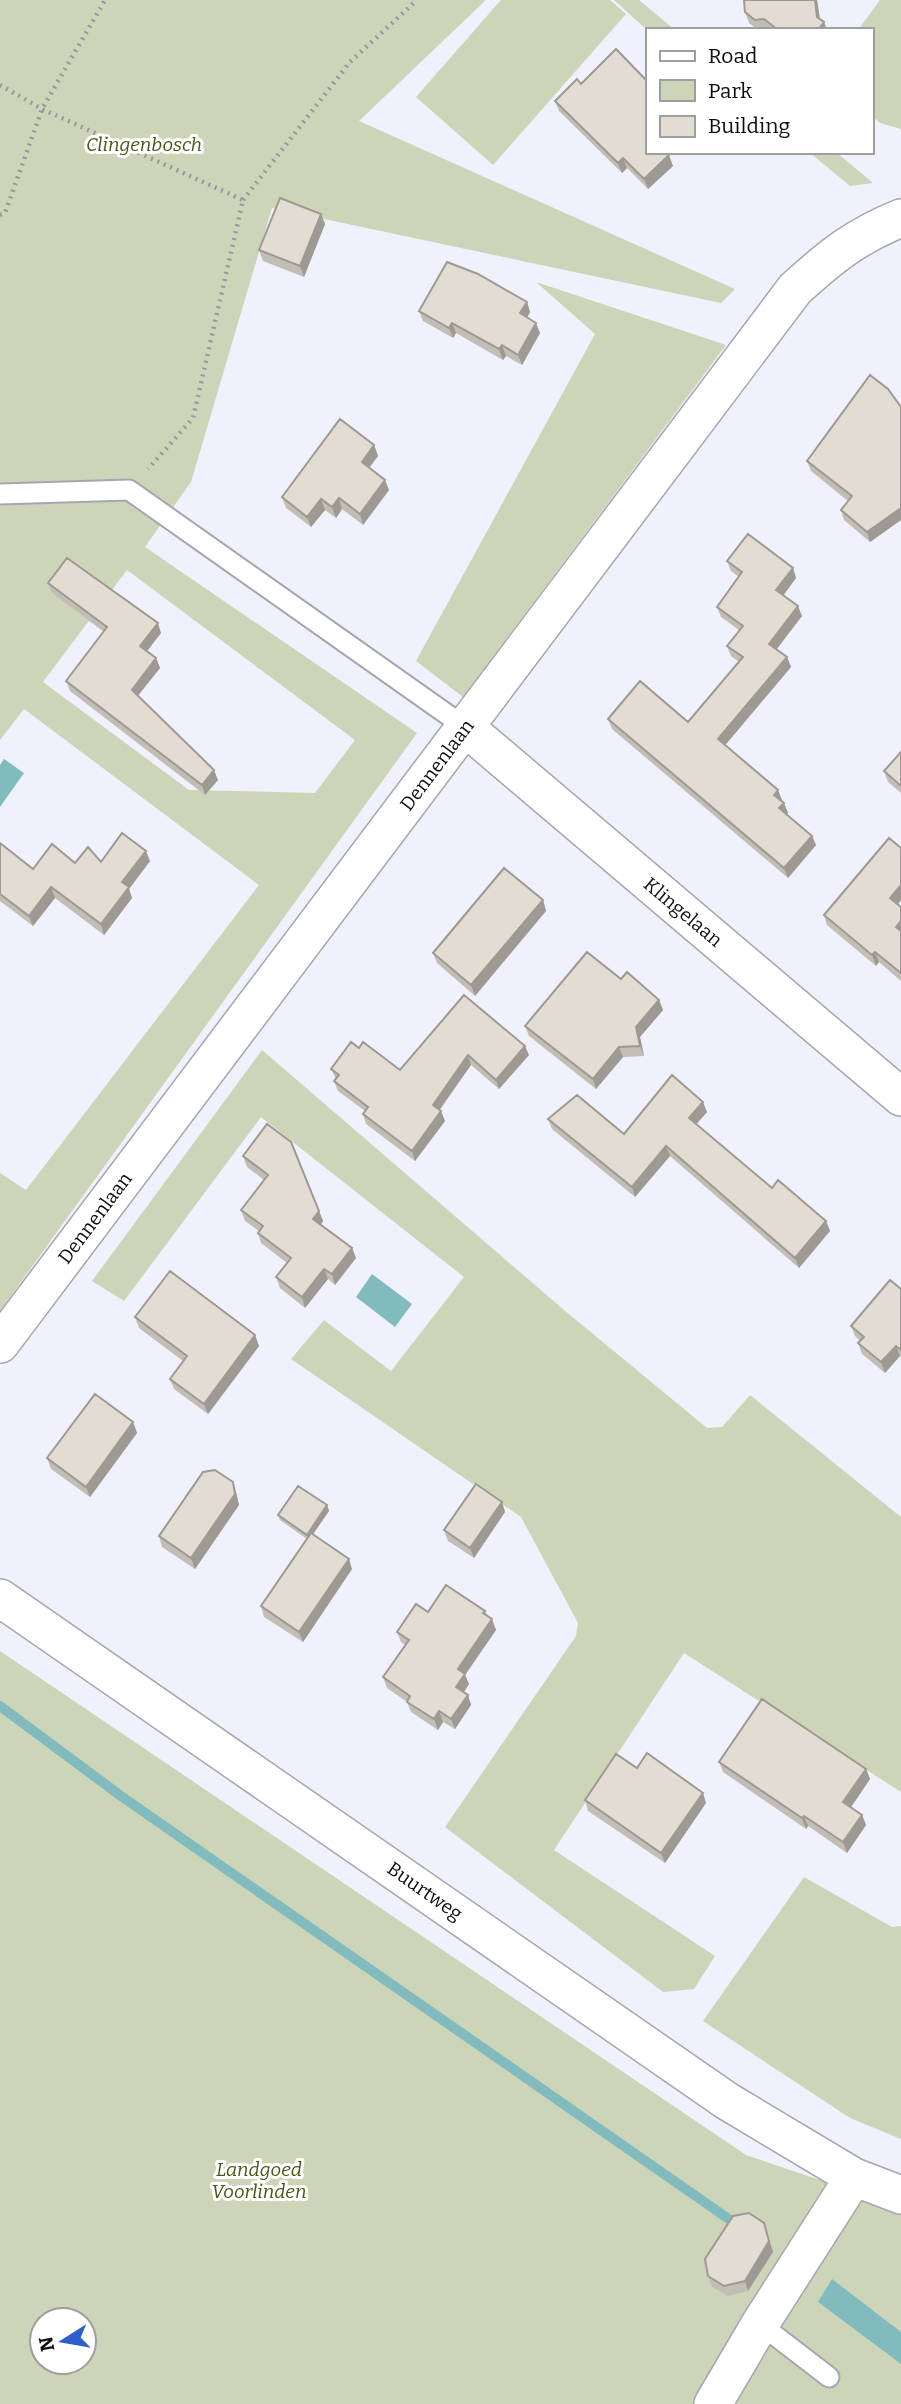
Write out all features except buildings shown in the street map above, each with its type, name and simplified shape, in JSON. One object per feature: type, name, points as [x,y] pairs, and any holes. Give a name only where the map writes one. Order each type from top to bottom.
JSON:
[{"type":"street","name":"Dennenlaan","points":[[0,1344],[795,289],[832,255],[876,228],[901,218]]},
{"type":"street","name":"Klingelaan","points":[[465,727],[901,1097]]},
{"type":"street","name":"Buurtweg","points":[[0,1598],[727,2101],[854,2177],[901,2195]]},
{"type":"street","points":[[713,2404],[760,2324],[854,2177]]},
{"type":"lane","points":[[0,494],[129,490],[465,727]]},
{"type":"lane","points":[[760,2324],[829,2377]]},
{"type":"path","points":[[0,215],[5,213],[42,109],[106,0]]},
{"type":"path","points":[[129,490],[193,418],[243,200],[350,62],[417,0]]},
{"type":"path","points":[[0,85],[42,109],[243,200]]},
{"type":"green space","name":"Clingenbosch","points":[[0,0],[486,0],[359,121],[735,289],[721,303],[272,208],[191,482],[145,547],[417,733],[0,1311],[0,1173],[26,1190],[259,885],[24,709],[0,740]],"holes":[[[127,570],[355,740],[315,793],[189,790],[43,682]]]},
{"type":"green space","points":[[501,0],[610,0],[626,14],[493,165],[416,97]]},
{"type":"green space","points":[[614,0],[639,0],[673,28],[646,29]]},
{"type":"green space","points":[[880,0],[901,0],[901,129],[880,123],[873,117],[873,28],[859,28]]},
{"type":"green space","points":[[811,154],[838,154],[873,183],[850,186]]},
{"type":"green space","points":[[536,282],[726,345],[463,697],[416,661],[595,334]]},
{"type":"green space","points":[[262,1050],[564,1310],[707,1428],[722,1427],[750,1395],[901,1517],[901,1792],[684,1653],[554,1850],[715,1956],[694,1989],[663,1992],[445,1827],[576,1636],[578,1623],[521,1517],[291,1359],[324,1320],[391,1371],[464,1277],[261,1117],[124,1301],[92,1281]]},
{"type":"green space","name":"Landgoed Voorlinden","points":[[0,1651],[746,2155],[876,2199],[901,2211],[901,2404],[0,2404]]},
{"type":"green space","points":[[804,1877],[892,1927],[901,1926],[901,2139],[850,2118],[703,2021]]},
{"type":"water","points":[[4,759],[24,773],[0,807],[0,765]]},
{"type":"water","points":[[372,1274],[412,1304],[395,1327],[356,1297]]},
{"type":"water","points":[[832,2279],[901,2332],[901,2364],[818,2302]]},
{"type":"waterway","points":[[0,1706],[121,1796],[733,2222]]}]
